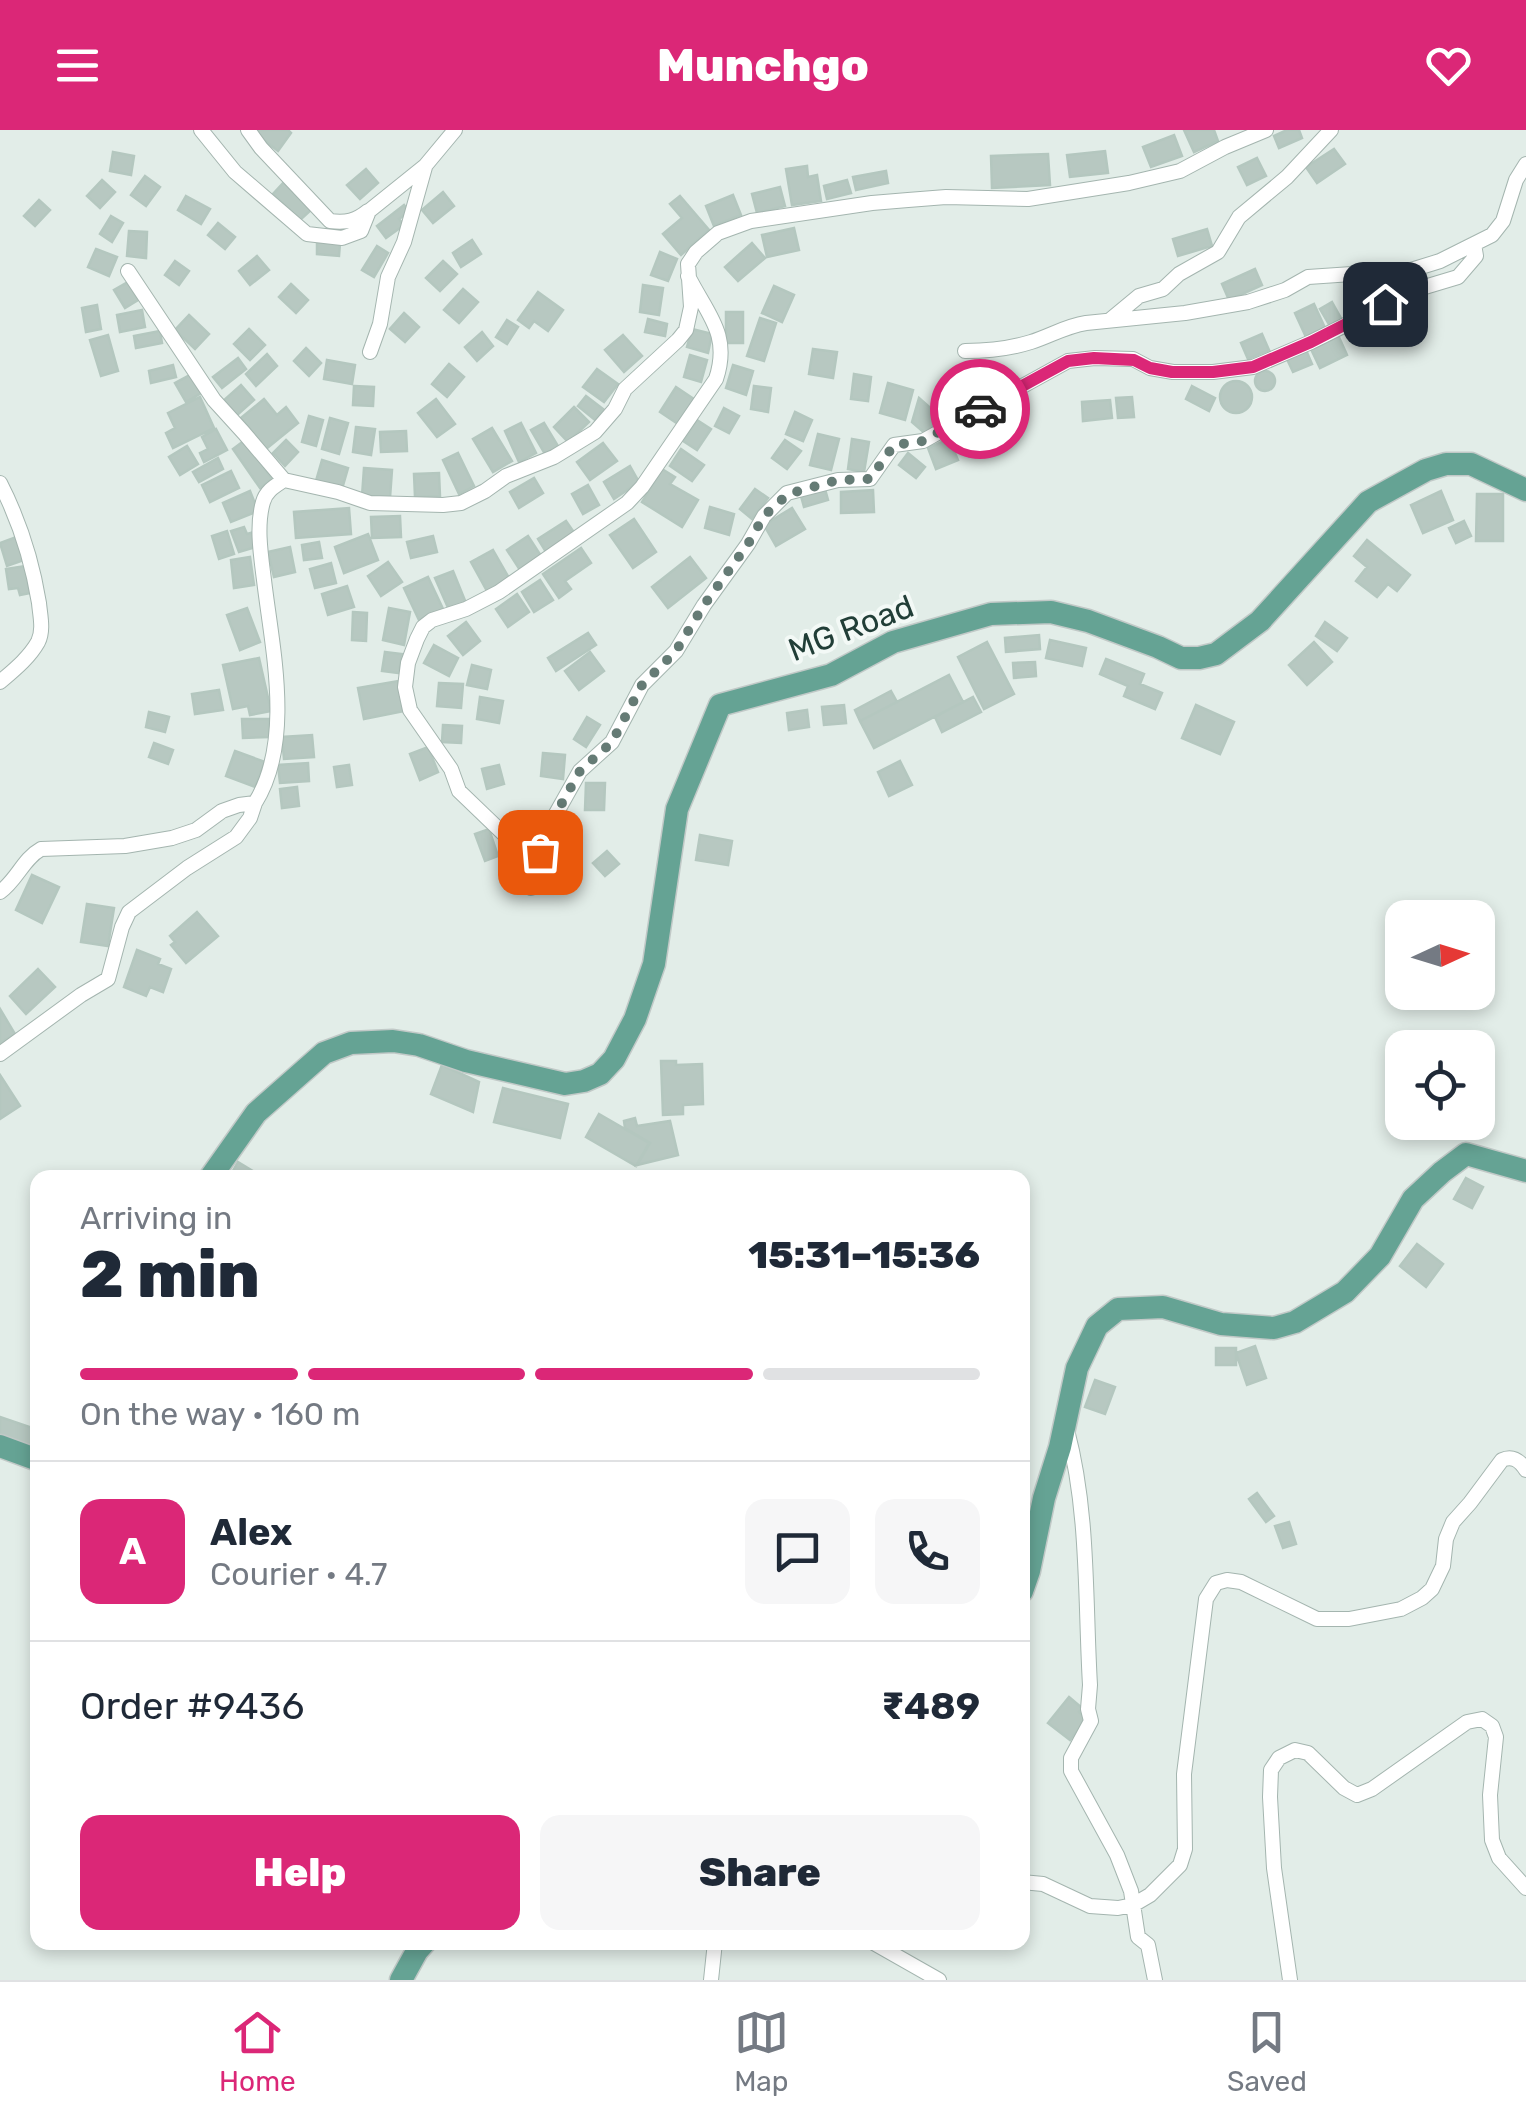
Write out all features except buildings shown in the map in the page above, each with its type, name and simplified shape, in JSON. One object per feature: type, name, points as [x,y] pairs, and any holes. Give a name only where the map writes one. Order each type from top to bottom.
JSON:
[{"type":"main road","name":"MG Road","points":[[216,1170],[256,1113],[324,1052],[350,1043],[394,1041],[565,1084],[600,1074],[614,1058],[635,1019],[654,964],[677,809],[720,704],[831,675],[893,642],[991,614],[1051,612],[1088,620],[1180,658],[1216,654],[1260,621],[1368,502],[1426,470],[1446,464],[1471,464],[1526,490]]},
{"type":"main road","points":[[1030,1562],[1077,1368],[1097,1326],[1118,1310],[1163,1308],[1221,1324],[1274,1328],[1295,1322],[1345,1292],[1380,1256],[1414,1199],[1466,1154],[1526,1170]]},
{"type":"main road","points":[[0,1446],[30,1457]]},
{"type":"main road","points":[[401,1980],[418,1950]]},
{"type":"street","points":[[201,130],[236,172],[307,234],[342,238],[361,231],[368,211]]},
{"type":"street","points":[[248,130],[330,221],[343,222],[358,219],[425,166],[454,130]]},
{"type":"street","points":[[128,271],[214,400],[284,480],[370,503],[461,503],[506,476],[554,456],[605,421],[625,389],[686,330],[691,307],[688,264],[706,243],[730,227],[872,203],[946,198],[1028,200],[1129,183],[1180,171],[1266,130]]},
{"type":"street","points":[[1110,320],[1139,296],[1163,290],[1179,274],[1218,252],[1238,218],[1287,177],[1330,130]]},
{"type":"street","points":[[964,351],[994,351],[1032,342],[1070,326],[1248,302],[1285,290],[1308,277],[1412,270],[1440,261],[1492,235],[1526,164]]},
{"type":"street","points":[[370,352],[380,324],[388,277],[404,242],[425,166]]},
{"type":"street","points":[[688,276],[720,335],[721,365],[642,487],[601,523],[500,592],[432,620],[423,627],[408,663],[405,686],[410,710],[451,770],[460,791],[510,840],[519,880],[531,888],[537,886],[540,878],[538,862],[544,835],[580,771],[612,742],[642,685],[676,651],[764,516],[788,494],[838,480],[870,479],[894,445],[923,441],[1068,361],[1134,360],[1172,372],[1253,367],[1418,289],[1458,277],[1476,256],[1474,244]]},
{"type":"street","points":[[0,1054],[108,979],[129,912],[236,837],[250,818],[268,778],[277,712],[261,515],[264,498],[284,480]]},
{"type":"street","points":[[0,483],[27,544],[42,632],[19,665],[0,682]]},
{"type":"street","points":[[0,892],[11,884],[30,855],[41,849],[125,846],[172,838],[196,830],[222,811],[255,803]]},
{"type":"street","points":[[1064,1420],[1074,1456],[1082,1528],[1091,1721],[1071,1758],[1071,1771],[1118,1855],[1128,1882],[1137,1934],[1148,1946],[1155,1980]]},
{"type":"street","points":[[1030,1883],[1043,1884],[1090,1906],[1118,1908],[1150,1895],[1180,1865],[1185,1849],[1184,1774],[1206,1599],[1216,1583],[1241,1582],[1318,1618],[1349,1619],[1401,1609],[1432,1588],[1443,1566],[1446,1539],[1454,1522],[1502,1460],[1513,1458],[1526,1470]]},
{"type":"street","points":[[1290,1980],[1274,1868],[1270,1796],[1271,1770],[1279,1758],[1295,1750],[1308,1752],[1344,1788],[1357,1794],[1372,1790],[1468,1722],[1482,1719],[1492,1726],[1496,1737],[1490,1795],[1492,1840],[1499,1858],[1526,1888]]},
{"type":"street","points":[[712,1980],[715,1950]]},
{"type":"street","points":[[886,1950],[938,1980]]},
{"type":"way so far","points":[[540,852],[544,835],[580,771],[612,742],[642,685],[676,651],[764,516],[788,494],[838,480],[870,479],[894,445],[923,441],[980,409]]},
{"type":"route","points":[[980,409],[1068,361],[1134,360],[1172,372],[1253,367],[1385,304]]}]
